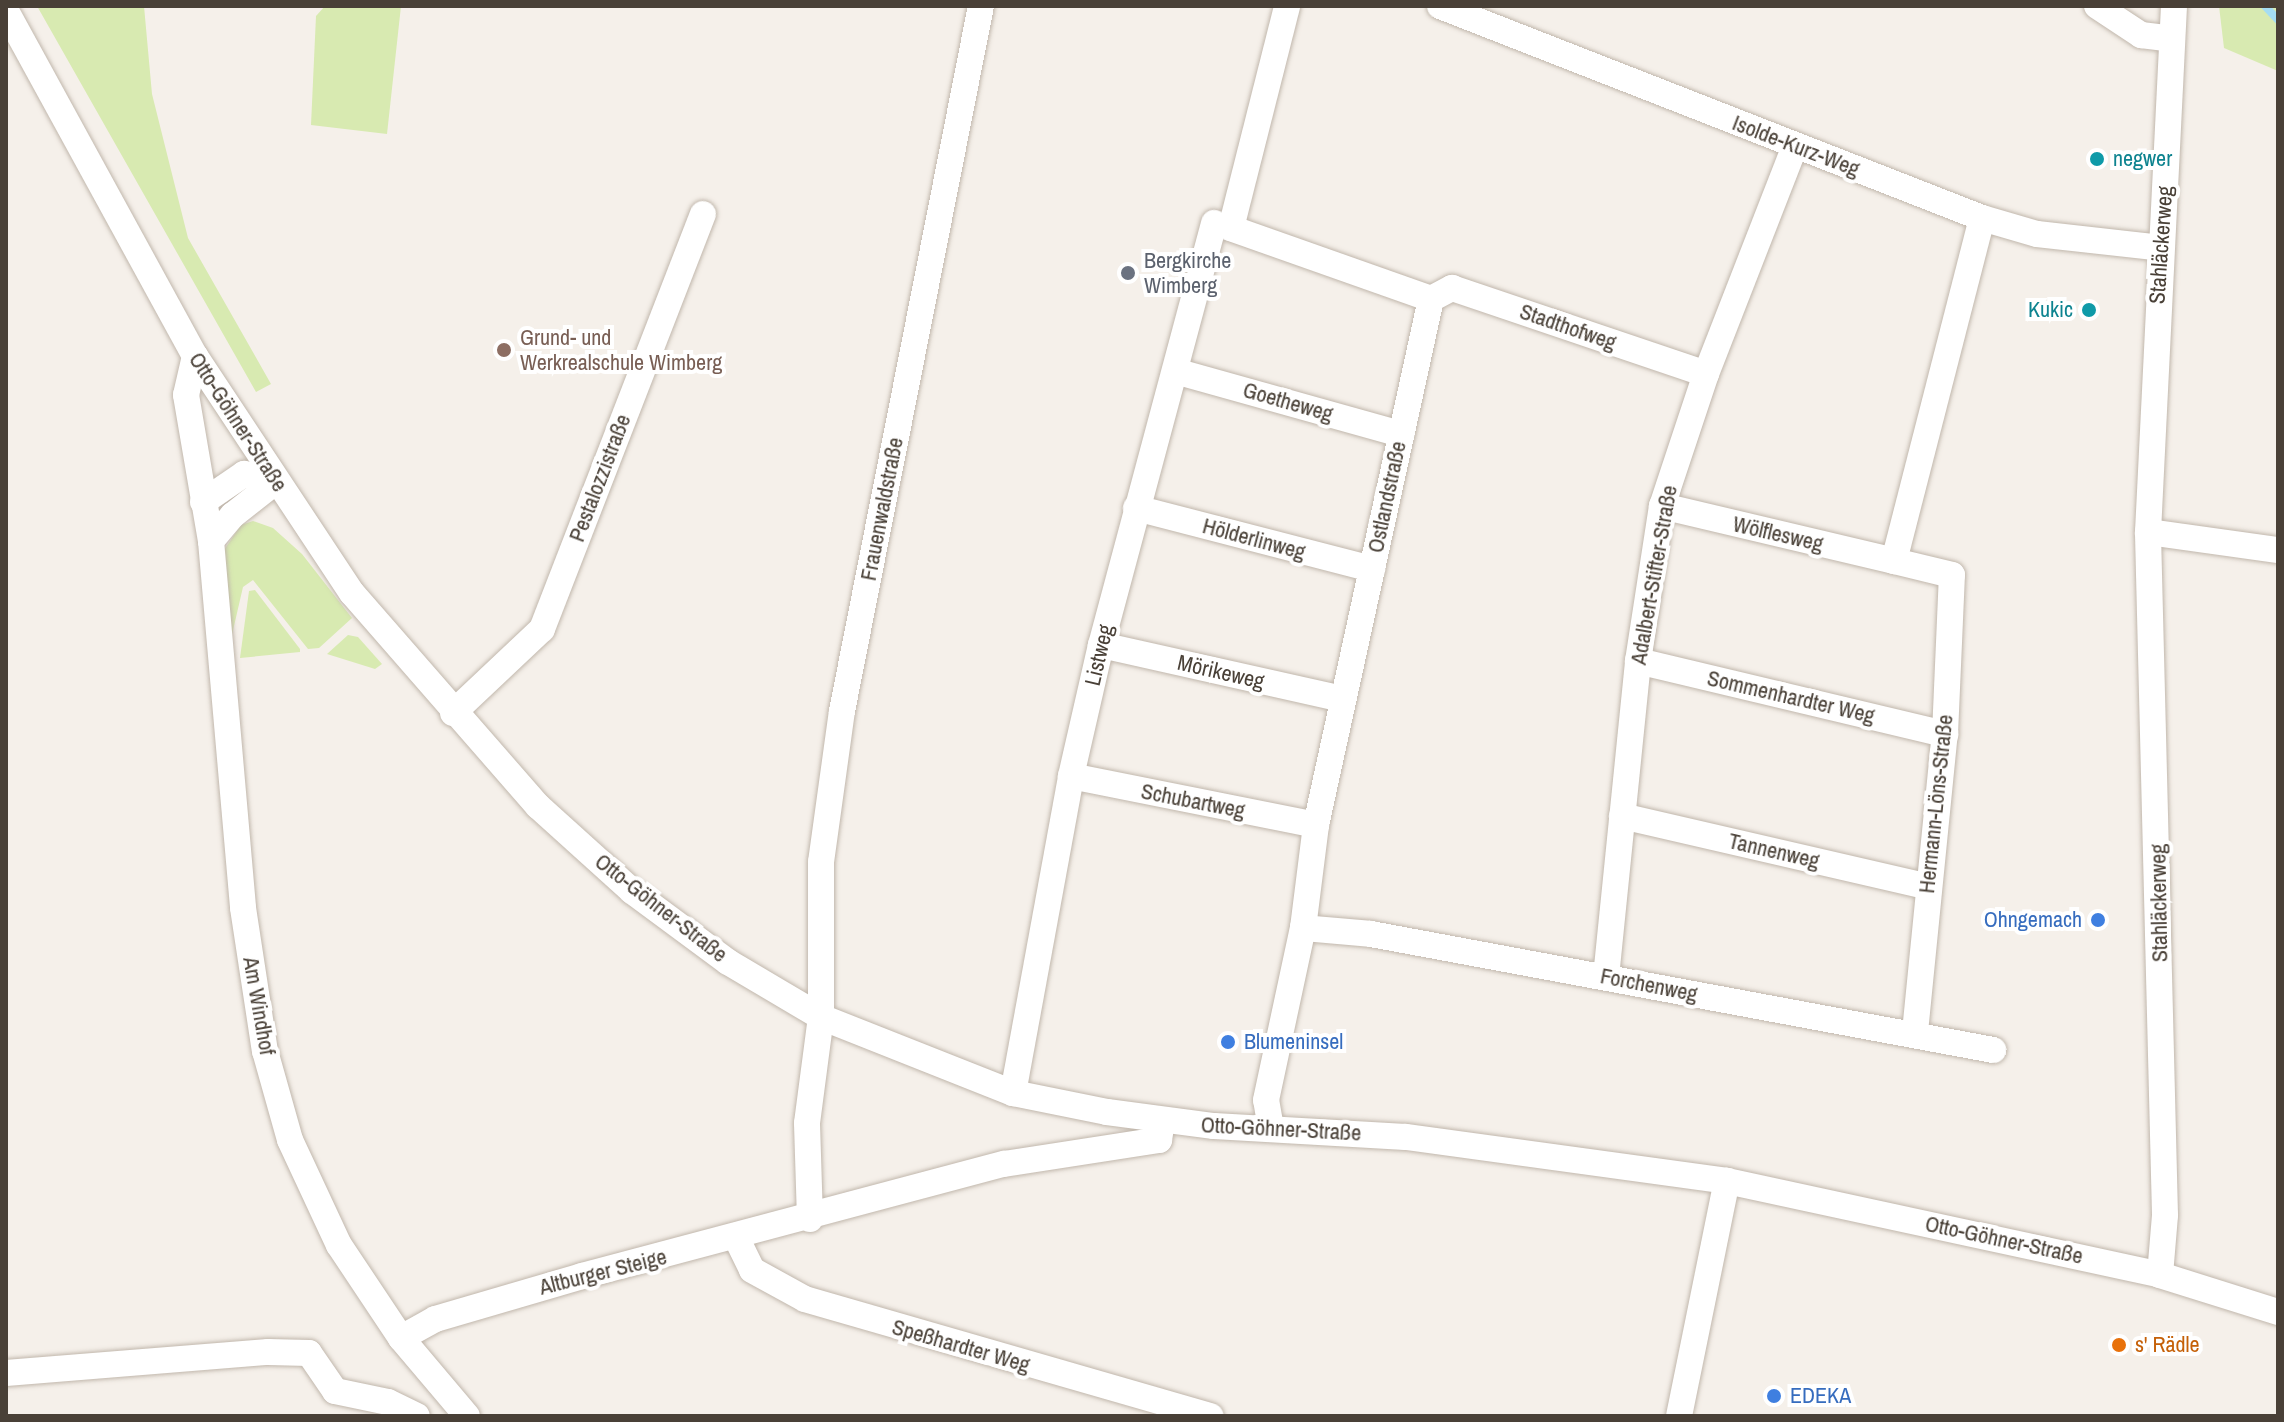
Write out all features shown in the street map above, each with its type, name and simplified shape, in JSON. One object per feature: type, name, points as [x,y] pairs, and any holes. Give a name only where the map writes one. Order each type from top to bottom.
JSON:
[{"type":"street","name":"Frauenwaldstraße","points":[[821,1017],[821,862],[842,711],[981,6]]},
{"type":"street","points":[[1287,6],[1231,228],[1431,299]]},
{"type":"street","name":"Isolde-Kurz-Weg","points":[[1440,6],[1982,218],[2037,234],[2161,248]]},
{"type":"street","points":[[2097,6],[2141,35],[2172,39]]},
{"type":"street","name":"Stahläckerweg","points":[[2160,1275],[2165,1215],[2148,532],[2174,6]]},
{"type":"street","name":"Otto-Göhner-Straße","points":[[8,20],[195,356],[275,482],[352,593],[453,713],[538,806],[632,891],[728,962],[821,1017],[1013,1093],[1162,1120],[1406,1137],[1727,1181],[2160,1275],[2278,1312]]},
{"type":"street","name":"Adalbert-Stifter-Straße","points":[[1606,977],[1638,661],[1662,506],[1706,374],[1795,146]]},
{"type":"street","name":"Pestalozzistraße","points":[[453,713],[542,629],[703,214]]},
{"type":"street","points":[[1894,561],[1982,218]]},
{"type":"street","name":"Listweg","points":[[1013,1093],[1071,776],[1101,645],[1214,223]]},
{"type":"street","name":"Stadthofweg","points":[[1431,299],[1452,288],[1706,374]]},
{"type":"street","name":"Ostlandstraße","points":[[1271,1128],[1266,1100],[1303,928],[1316,825],[1431,299]]},
{"type":"street","name":"Am Windhof","points":[[195,356],[186,395],[211,541],[243,908],[265,1051],[290,1140],[314,1198],[401,1338],[467,1416]]},
{"type":"street","name":"Goetheweg","points":[[1175,371],[1401,434]]},
{"type":"street","points":[[203,502],[244,474],[275,482]]},
{"type":"street","points":[[211,541],[233,515],[275,482]]},
{"type":"street","name":"Wölflesweg","points":[[1662,506],[1894,561]]},
{"type":"street","name":"Hölderlinweg","points":[[1136,508],[1372,569]]},
{"type":"street","points":[[2148,532],[2278,550]]},
{"type":"street","name":"Hermann-Löns-Straße","points":[[1894,561],[1953,568],[1945,734],[1926,886],[1915,1032]]},
{"type":"street","name":"Mörikeweg","points":[[1101,645],[1342,699]]},
{"type":"street","name":"Sommenhardter Weg","points":[[1638,661],[1945,734]]},
{"type":"street","name":"Schubartweg","points":[[1071,776],[1316,825]]},
{"type":"street","name":"Tannenweg","points":[[1622,816],[1926,886]]},
{"type":"street","name":"Forchenweg","points":[[1303,928],[1371,934],[1915,1032],[1993,1050]]},
{"type":"street","points":[[810,1219],[807,1123],[821,1017]]},
{"type":"street","name":"Altburger Steige","points":[[401,1338],[435,1319],[1004,1164],[1159,1140],[1162,1120]]},
{"type":"street","points":[[1679,1416],[1727,1181]]},
{"type":"street","name":"Speßhardter Weg","points":[[737,1239],[752,1270],[805,1299],[1210,1416]]},
{"type":"street","points":[[6,1373],[268,1352],[309,1353],[335,1391],[388,1402],[417,1416]]},
{"type":"green space","points":[[37,6],[144,6],[152,94],[188,238],[271,384],[256,392]]},
{"type":"green space","points":[[325,6],[401,6],[387,134],[311,125],[316,16]]},
{"type":"green space","points":[[2219,6],[2278,6],[2278,71],[2224,48]]},
{"type":"green space","points":[[253,521],[273,528],[302,554],[352,618],[319,648],[308,649],[253,580],[243,587],[231,639],[224,550],[241,525]]},
{"type":"green space","points":[[255,590],[300,652],[240,658],[249,591]]},
{"type":"green space","points":[[348,635],[358,637],[382,664],[375,669],[327,654]]},
{"type":"waterway","points":[[2265,6],[2278,20]]},
{"type":"place","name":"negwer","points":[[2097,159]]},
{"type":"place","name":"Bergkirche Wimberg","points":[[1128,273]]},
{"type":"place","name":"Kukic","points":[[2089,310]]},
{"type":"place","name":"Grund- und Werkrealschule Wimberg","points":[[504,350]]},
{"type":"place","name":"Ohngemach","points":[[2098,920]]},
{"type":"place","name":"Blumeninsel","points":[[1228,1042]]},
{"type":"place","name":"s' Rädle","points":[[2119,1345]]},
{"type":"place","name":"EDEKA","points":[[1774,1396]]}]
